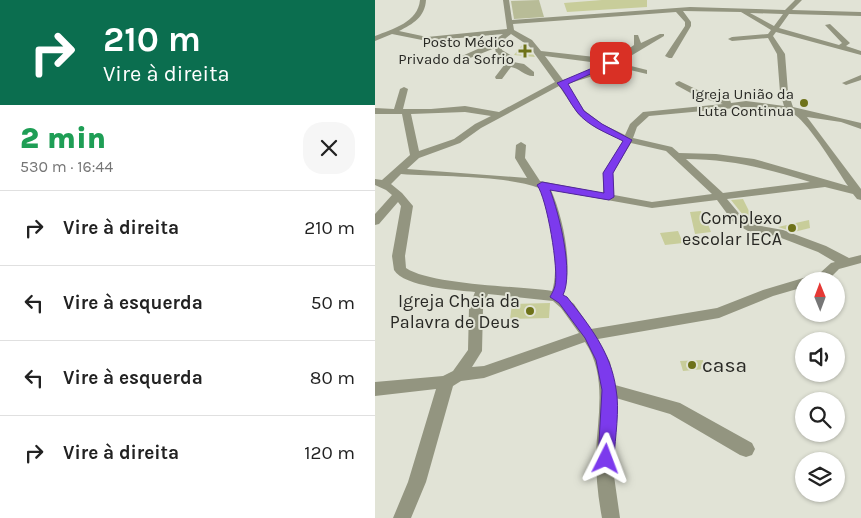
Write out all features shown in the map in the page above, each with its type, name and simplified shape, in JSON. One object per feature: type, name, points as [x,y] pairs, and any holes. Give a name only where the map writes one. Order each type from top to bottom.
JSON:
[{"type":"street","points":[[375,39],[416,17],[423,5],[423,0]]},
{"type":"street","points":[[506,0],[511,27],[531,42],[549,65],[554,79],[566,87],[572,100],[581,112],[599,126],[628,140],[669,149],[720,196],[738,220],[752,228],[779,233],[822,249],[846,262]]},
{"type":"street","points":[[772,33],[799,0]]},
{"type":"street","points":[[391,32],[427,39],[511,27],[678,10],[861,14]]},
{"type":"street","points":[[669,56],[688,26],[688,22],[678,10]]},
{"type":"street","points":[[740,10],[772,33],[781,54],[784,92],[789,109]]},
{"type":"street","points":[[828,25],[846,42],[840,46]]},
{"type":"street","points":[[457,60],[497,44],[511,27]]},
{"type":"street","points":[[732,40],[772,33],[840,46],[861,53]]},
{"type":"street","points":[[611,518],[605,476],[609,390],[603,360],[589,335],[563,300],[556,297],[426,281],[403,274],[400,269],[402,234],[407,206],[398,195],[380,182],[415,156],[457,141],[478,126],[552,85],[570,82],[611,63],[662,35]]},
{"type":"street","points":[[633,50],[638,46],[636,36]]},
{"type":"street","points":[[497,44],[499,51],[509,58],[509,64],[499,77]]},
{"type":"street","points":[[539,53],[611,63],[643,72]]},
{"type":"street","points":[[509,64],[521,66],[531,74]]},
{"type":"street","points":[[845,83],[861,76]]},
{"type":"street","points":[[679,83],[701,95],[736,104]]},
{"type":"street","points":[[404,89],[402,111],[415,156]]},
{"type":"street","points":[[609,197],[608,173],[628,140],[633,126],[646,114],[736,104],[772,105],[799,113],[841,120],[861,126]]},
{"type":"street","points":[[375,111],[465,109],[499,116]]},
{"type":"street","points":[[799,113],[817,134],[860,194]]},
{"type":"street","points":[[521,146],[520,158],[539,184],[546,190],[552,214],[562,266],[561,286],[556,297]]},
{"type":"street","points":[[678,156],[698,155],[755,162],[822,184],[860,194]]},
{"type":"street","points":[[397,171],[539,184],[652,205],[822,184]]},
{"type":"street","points":[[375,220],[398,195]]},
{"type":"street","points":[[828,272],[835,266],[861,260]]},
{"type":"street","points":[[375,389],[452,379],[484,372],[589,335],[719,313],[768,293],[795,285]]},
{"type":"street","points":[[402,518],[417,482],[452,379],[475,351],[476,308],[483,288]]},
{"type":"street","points":[[609,390],[673,408],[746,449]]},
{"type":"green space","points":[[539,0],[544,17],[514,19],[511,1]]},
{"type":"building","points":[[602,0],[647,0],[647,7],[567,12],[564,3]]},
{"type":"building","name":"Posto Médico Privado da Sofrio","points":[[522,45],[528,47],[535,57],[514,55]]},
{"type":"building","points":[[743,199],[754,221],[743,215],[731,200]]},
{"type":"building","points":[[701,211],[711,232],[695,234],[690,212]]},
{"type":"building","points":[[809,220],[810,228],[794,232],[778,227]]},
{"type":"building","points":[[678,231],[683,243],[665,245],[660,233]]},
{"type":"building","name":"Igreja Cheia da Palavra de Deus","points":[[550,303],[549,318],[510,319],[512,304]]},
{"type":"building","name":"casa","points":[[703,360],[704,369],[683,371],[680,361]]},
{"type":"place","name":"Posto Médico Privado da Sofrio","points":[[525,51]]},
{"type":"place","name":"Igreja União da Luta Continua","points":[[804,103]]},
{"type":"place","name":"Complexo escolar IECA","points":[[792,228]]},
{"type":"place","name":"Igreja Cheia da Palavra de Deus","points":[[530,311]]},
{"type":"place","name":"casa","points":[[692,365]]},
{"type":"route","points":[[606,459],[609,390],[603,360],[589,335],[563,300],[556,297],[561,286],[562,266],[550,206],[546,190],[542,185],[609,197],[608,173],[628,140],[599,126],[581,112],[572,100],[566,87],[561,83],[570,82],[611,63]]}]
